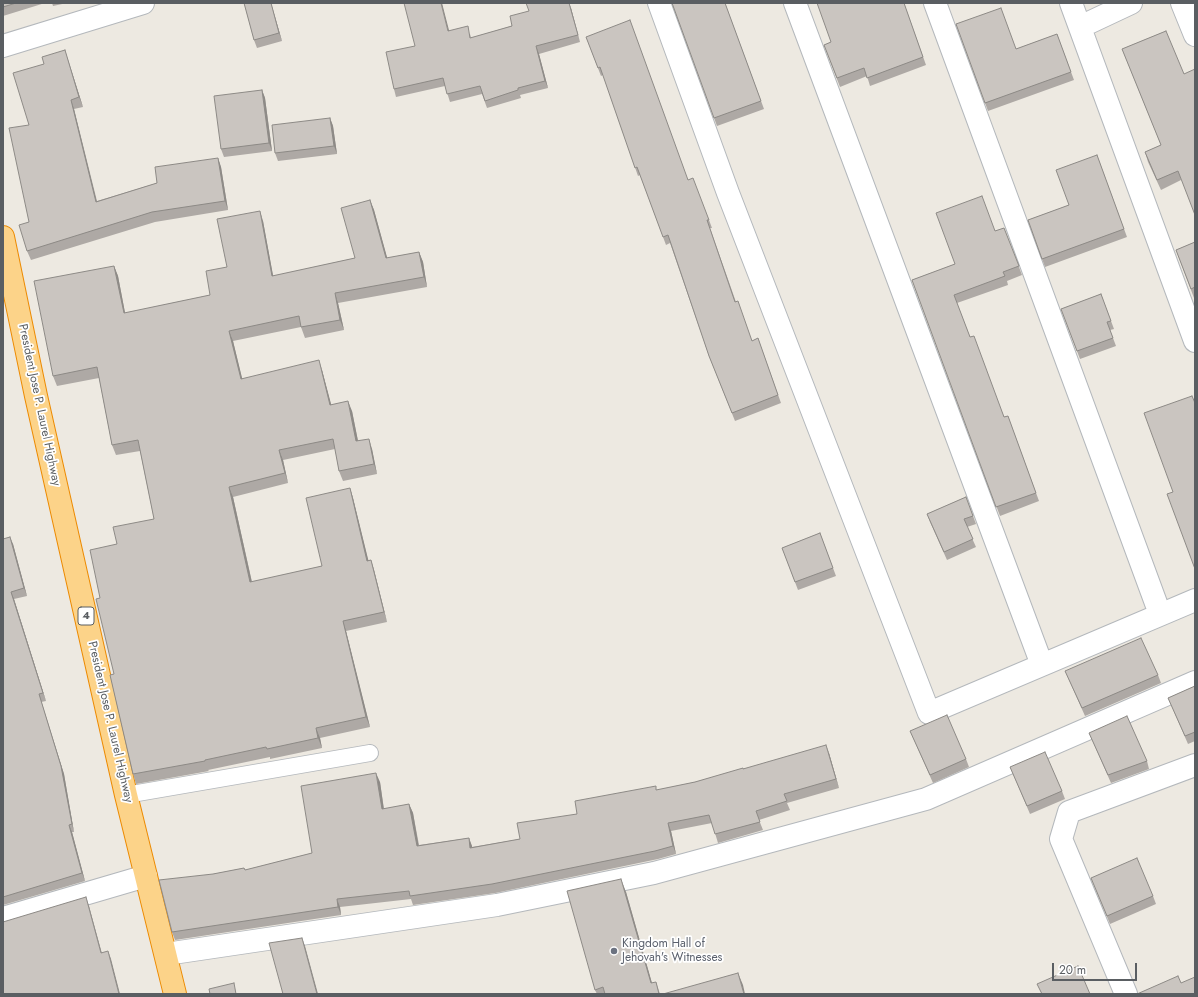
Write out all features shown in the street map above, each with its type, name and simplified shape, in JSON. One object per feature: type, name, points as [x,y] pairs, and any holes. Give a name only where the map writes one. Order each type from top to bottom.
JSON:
[{"type":"highway","name":"President Jose P. Laurel Highway","points":[[3,237],[36,396],[126,795],[175,994]]},
{"type":"street","points":[[3,46],[143,3]]},
{"type":"street","points":[[659,3],[728,193],[929,713],[1195,600]]},
{"type":"street","points":[[795,3],[1042,665]]},
{"type":"street","points":[[935,3],[1160,614]]},
{"type":"street","points":[[1071,3],[1195,341]]},
{"type":"street","points":[[1080,27],[1131,3]]},
{"type":"street","points":[[1182,3],[1195,35]]},
{"type":"street","points":[[166,954],[497,905],[661,871],[926,799],[1195,682]]},
{"type":"street","points":[[1126,994],[1061,839],[1069,812],[1194,767]]},
{"type":"street","points":[[3,918],[146,876]]},
{"type":"lane","points":[[126,795],[370,753]]},
{"type":"building","points":[[3,3],[16,3],[3,7]]},
{"type":"building","points":[[244,3],[271,3],[279,33],[254,40]]},
{"type":"building","points":[[404,3],[441,3],[448,31],[468,26],[470,38],[512,26],[510,16],[529,11],[526,3],[569,3],[578,35],[536,46],[545,81],[518,88],[518,90],[485,101],[480,86],[447,94],[443,78],[394,89],[386,52],[415,46]]},
{"type":"building","points":[[672,3],[725,3],[761,101],[714,118]]},
{"type":"building","points":[[817,3],[904,3],[923,57],[867,78],[864,68],[837,78],[824,45],[831,42]]},
{"type":"building","points":[[1001,8],[1016,49],[1057,34],[1071,72],[985,103],[956,24]]},
{"type":"building","points":[[630,20],[688,180],[693,178],[709,220],[707,220],[735,302],[738,301],[752,341],[758,338],[778,395],[732,413],[709,356],[668,235],[663,237],[637,167],[635,168],[600,67],[598,68],[586,37]]},
{"type":"building","points":[[1166,31],[1184,74],[1195,69],[1195,215],[1178,171],[1157,180],[1145,152],[1161,145],[1122,49]]},
{"type":"building","points":[[65,50],[79,97],[71,100],[96,202],[157,183],[155,167],[218,158],[225,201],[152,212],[27,251],[19,225],[29,222],[9,128],[29,125],[13,73],[44,64],[42,57]]},
{"type":"building","points":[[262,90],[269,143],[221,149],[214,96]]},
{"type":"building","points":[[330,118],[334,146],[275,153],[272,125]]},
{"type":"building","points":[[1097,155],[1124,229],[1042,259],[1028,220],[1069,205],[1056,170]]},
{"type":"building","points":[[982,196],[995,231],[1004,228],[1019,266],[1003,272],[1005,276],[954,295],[970,337],[974,336],[1004,417],[1008,416],[1036,493],[996,507],[912,280],[955,264],[936,213]]},
{"type":"building","points":[[370,200],[386,258],[419,252],[424,277],[335,293],[340,320],[301,327],[299,316],[229,331],[241,379],[319,360],[330,405],[348,401],[356,441],[369,439],[374,464],[339,471],[333,439],[279,450],[285,473],[229,487],[250,582],[322,566],[306,498],[350,488],[367,561],[371,560],[384,612],[343,621],[366,717],[316,728],[318,738],[133,774],[110,675],[114,674],[96,599],[100,598],[90,550],[117,544],[113,527],[154,519],[138,440],[112,445],[97,367],[53,376],[34,281],[114,266],[124,313],[210,295],[206,271],[227,267],[217,219],[260,211],[272,276],[355,258],[341,208]]},
{"type":"building","points":[[1195,242],[1195,287],[1191,289],[1176,250]]},
{"type":"building","points":[[1101,294],[1111,321],[1107,322],[1113,338],[1077,351],[1061,309]]},
{"type":"building","points":[[1192,396],[1195,403],[1195,569],[1167,494],[1173,492],[1144,413]]},
{"type":"building","points":[[966,497],[973,516],[964,519],[973,539],[944,552],[927,514]]},
{"type":"building","points":[[820,533],[833,568],[795,582],[782,548]]},
{"type":"building","points":[[10,537],[24,588],[11,592],[43,693],[39,694],[61,766],[72,824],[69,825],[82,873],[3,897],[3,539]]},
{"type":"building","points":[[1141,638],[1158,675],[1082,708],[1065,671]]},
{"type":"building","points":[[1195,686],[1195,732],[1185,736],[1168,698]]},
{"type":"building","points":[[947,715],[966,759],[930,775],[910,731]]},
{"type":"building","points":[[1127,716],[1147,761],[1108,775],[1089,733]]},
{"type":"building","points":[[826,745],[836,779],[784,794],[787,801],[756,811],[760,822],[715,834],[709,815],[668,823],[673,846],[492,884],[410,896],[409,891],[337,899],[338,907],[172,932],[159,880],[213,874],[244,868],[245,870],[312,853],[301,786],[376,773],[382,809],[409,804],[417,846],[469,838],[470,848],[520,839],[517,823],[577,814],[575,801],[656,786],[656,790],[695,782]]},
{"type":"building","points":[[1045,752],[1062,791],[1027,806],[1010,767]]},
{"type":"building","points":[[1137,858],[1153,896],[1107,916],[1091,878]]},
{"type":"building","name":"Kingdom Hall of Jehovah's Witnesses","points":[[621,879],[651,983],[656,982],[659,994],[605,994],[603,987],[595,990],[567,891]]},
{"type":"building","points":[[86,897],[101,953],[108,951],[119,994],[3,994],[3,922]]},
{"type":"building","points":[[302,938],[317,994],[283,994],[269,943]]},
{"type":"building","points":[[1078,966],[1090,994],[1042,994],[1037,984]]},
{"type":"building","points":[[738,973],[744,994],[663,994]]},
{"type":"building","points":[[1178,976],[1181,983],[1195,977],[1195,994],[1137,994]]},
{"type":"building","points":[[234,983],[236,994],[210,994],[209,989]]},
{"type":"place","name":"Kingdom Hall of Jehovah's Witnesses","points":[[614,951]]}]
